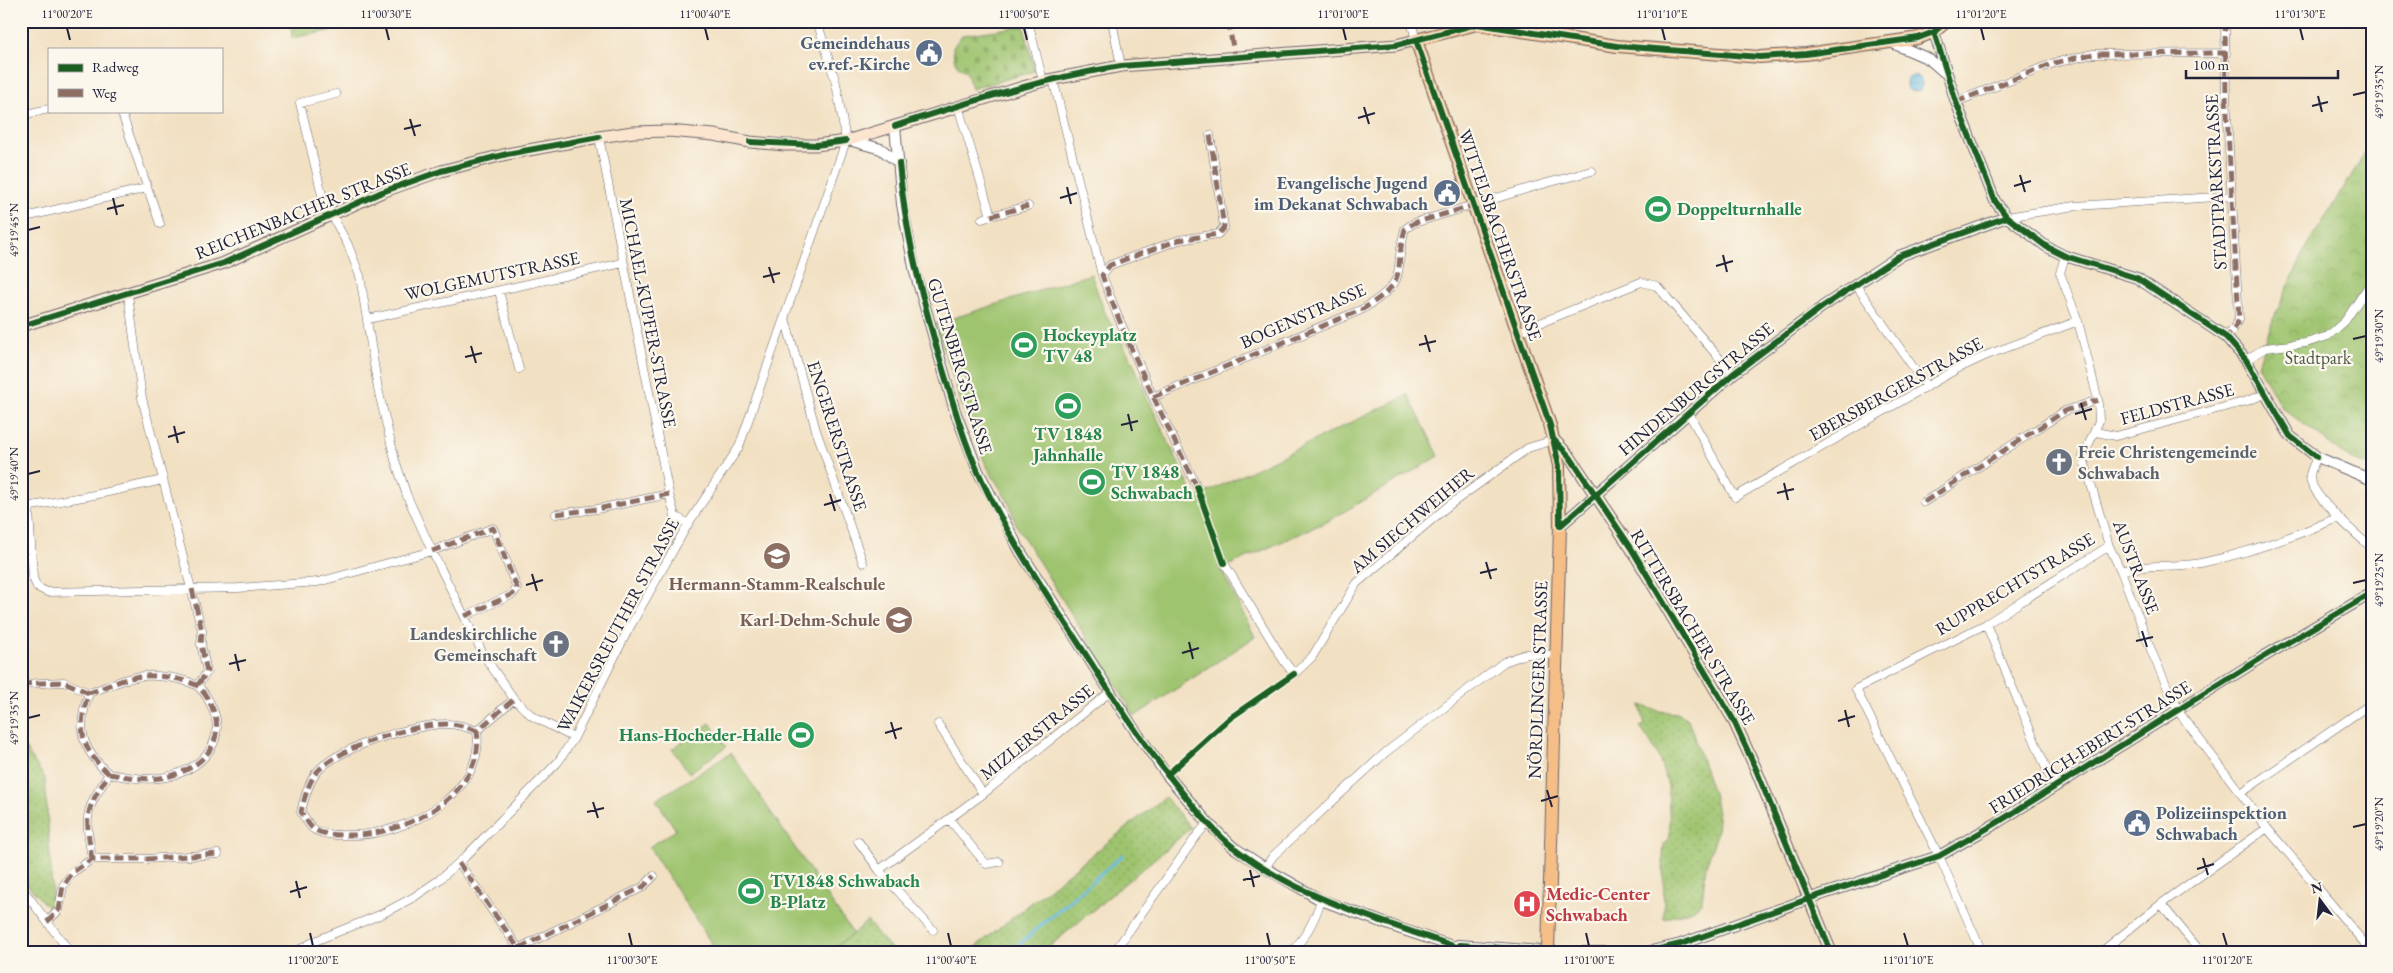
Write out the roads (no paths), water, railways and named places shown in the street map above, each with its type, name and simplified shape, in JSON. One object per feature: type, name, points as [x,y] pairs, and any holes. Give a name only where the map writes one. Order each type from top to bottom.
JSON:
[{"type":"main road","points":[[1416,40],[1477,24],[1617,46],[1760,57],[1806,54],[1918,38],[1932,27],[1947,21]]},
{"type":"main road","name":"REICHENBACHER STRASSE","points":[[21,326],[224,263],[382,192],[442,171],[508,154],[599,137],[633,132],[669,130],[714,135],[750,142],[816,145],[847,141],[1048,80],[1122,66],[1396,45],[1416,40]]},
{"type":"main road","name":"WITTELSBACHERSTRASSE","points":[[1416,40],[1475,205],[1554,440]]},
{"type":"main road","name":"RITTERSBACHER STRASSE","points":[[1554,440],[1570,457],[1594,497],[1631,548],[1733,719],[1756,767],[1832,952]]},
{"type":"main road","name":"NÖRDLINGER STRASSE","points":[[1548,952],[1560,526],[1559,466],[1554,440]]},
{"type":"street","points":[[818,21],[836,83],[847,141],[881,149],[899,163]]},
{"type":"street","points":[[1028,21],[1048,80],[1102,275],[1153,398],[1197,486]]},
{"type":"street","points":[[1112,21],[1122,66]]},
{"type":"street","points":[[1411,21],[1416,40]]},
{"type":"street","name":"STADTPARKSTRASSE","points":[[2225,21],[2239,320],[2226,337]]},
{"type":"street","points":[[1932,27],[1945,74],[1956,102],[1996,201],[2007,217],[2047,247],[2065,256],[2137,278],[2226,337],[2246,360],[2290,436],[2317,457],[2372,480]]},
{"type":"street","points":[[1889,42],[1929,59],[1945,74]]},
{"type":"street","points":[[1956,102],[2054,63],[2093,54],[2226,52]]},
{"type":"street","points":[[336,94],[300,103],[323,199],[348,245],[360,276],[378,389],[395,460],[407,496],[484,656],[514,699],[532,716],[574,738]]},
{"type":"street","points":[[958,106],[991,216]]},
{"type":"street","points":[[21,115],[48,109]]},
{"type":"street","points":[[121,112],[160,224]]},
{"type":"street","name":"GUTENBERGSTRASSE","points":[[895,126],[902,204],[915,272],[955,411],[978,471],[1020,551],[1110,692],[1167,775],[1208,824],[1232,847],[1264,868],[1321,900],[1452,945]]},
{"type":"street","points":[[1102,275],[1110,265],[1170,243],[1218,234],[1224,227],[1210,135]]},
{"type":"street","name":"MICHAEL-KUPFER-STRASSE","points":[[599,137],[669,494],[675,516],[688,524]]},
{"type":"street","name":"WAIKERSREUTHER STRASSE","points":[[295,952],[315,941],[382,914],[414,897],[459,863],[558,762],[574,738],[627,632],[688,524],[739,447],[847,141]]},
{"type":"street","points":[[1475,205],[1592,171]]},
{"type":"street","points":[[21,218],[147,188]]},
{"type":"street","points":[[2007,217],[2075,206],[2232,196]]},
{"type":"street","name":"BOGENSTRASSE","points":[[1153,398],[1363,309],[1383,297],[1396,283],[1405,229],[1414,223],[1475,205]]},
{"type":"street","points":[[982,219],[1028,206]]},
{"type":"street","name":"HINDENBURGSTRASSE","points":[[1560,526],[1733,374],[1822,307],[1899,256],[2007,217]]},
{"type":"street","name":"AUSTRASSE","points":[[2065,256],[2060,273],[2078,321],[2098,400],[2099,421],[2096,432],[2089,439],[2083,457],[2109,546],[2121,571],[2153,655],[2178,710],[2267,828],[2368,951]]},
{"type":"street","name":"WOLGEMUTSTRASSE","points":[[368,319],[623,263]]},
{"type":"street","points":[[2246,360],[2265,348],[2306,343],[2328,336],[2345,321],[2372,281]]},
{"type":"street","points":[[1518,332],[1641,282],[1657,286],[1733,374]]},
{"type":"street","points":[[1856,285],[1927,387]]},
{"type":"street","points":[[499,291],[519,369]]},
{"type":"street","points":[[128,294],[142,398],[202,630],[201,644],[207,672],[197,686]]},
{"type":"street","name":"ENGERERSTRASSE","points":[[785,318],[816,430],[862,563]]},
{"type":"street","name":"EBERSBERGERSTRASSE","points":[[1688,414],[1735,497],[1955,370],[1987,355],[2078,321]]},
{"type":"street","name":"FELDSTRASSE","points":[[2096,432],[2116,436],[2247,401],[2265,394]]},
{"type":"street","points":[[1924,502],[2065,411],[2098,400]]},
{"type":"street","name":"AM SIECHWEIHER","points":[[1224,563],[1284,662],[1294,674],[1312,657],[1357,583],[1448,506],[1512,459],[1528,448],[1554,440]]},
{"type":"street","points":[[2317,457],[2310,476],[2312,483],[2337,518],[2372,548]]},
{"type":"street","points":[[163,480],[32,506],[29,511],[33,578],[37,587],[47,592],[247,588],[318,582],[432,551],[493,528],[517,588],[514,594],[465,616]]},
{"type":"street","points":[[556,514],[597,509],[669,494]]},
{"type":"street","points":[[2121,571],[2134,567],[2199,563],[2250,551],[2290,538],[2337,518]]},
{"type":"street","name":"RUPPRECHTSTRASSE","points":[[1939,856],[1856,688],[1986,624],[2109,546]]},
{"type":"street","name":"FRIEDRICH-EBERT-STRASSE","points":[[1647,952],[1681,944],[1811,898],[1939,856],[1995,824],[2263,657],[2372,593]]},
{"type":"street","points":[[1986,624],[2048,773],[2056,785]]},
{"type":"street","points":[[1264,868],[1280,849],[1386,752],[1504,662],[1526,654],[1556,655]]},
{"type":"street","points":[[21,684],[64,682],[89,694],[130,678],[145,676],[175,678],[197,686],[207,696],[214,710],[215,743],[204,759],[189,770],[165,777],[138,779],[109,774],[92,759],[83,736],[82,712],[89,694]]},
{"type":"street","name":"MIZLERSTRASSE","points":[[879,870],[983,794],[1110,692]]},
{"type":"street","points":[[477,731],[514,699]]},
{"type":"street","points":[[2241,793],[2372,703]]},
{"type":"street","points":[[446,724],[466,726],[477,731],[479,748],[469,772],[453,795],[435,809],[403,826],[370,835],[333,835],[313,829],[301,812],[305,795],[316,773],[330,761],[354,746],[383,737],[446,724]]},
{"type":"street","name":"MIZLERSTRASSE","points":[[938,724],[983,794]]},
{"type":"street","points":[[92,859],[87,823],[88,812],[90,803],[109,774]]},
{"type":"street","points":[[949,819],[986,864],[999,862]]},
{"type":"street","points":[[1114,952],[1198,834],[1208,824]]},
{"type":"street","points":[[2101,952],[2161,904],[2267,828]]},
{"type":"street","points":[[858,841],[879,870],[933,930]]},
{"type":"street","points":[[47,922],[59,910],[63,886],[74,872],[92,859],[218,854]]},
{"type":"street","points":[[1939,856],[1982,952]]},
{"type":"street","points":[[459,863],[520,950],[643,887],[654,876]]},
{"type":"street","points":[[21,887],[70,952]]},
{"type":"street","points":[[1292,952],[1302,941],[1311,925],[1321,900]]},
{"type":"street","points":[[2161,904],[2201,952]]},
{"type":"street","points":[[1452,945],[1475,945],[1557,952]]},
{"type":"street","points":[[1452,945],[1470,952]]},
{"type":"street","points":[[1575,952],[1612,952]]},
{"type":"water","points":[[1914,76],[1922,84],[1914,92],[1906,84]]},
{"type":"waterway","points":[[1010,952],[1123,855]]},
{"type":"place","name":"Gemeindehaus ev.ref.-Kirche","points":[[929,53]]},
{"type":"place","name":"Evangelische Jugend im Dekanat Schwabach","points":[[1447,193]]},
{"type":"place","name":"Doppelturnhalle","points":[[1658,209]]},
{"type":"place","name":"Hockeyplatz TV 48","points":[[1024,345]]},
{"type":"place","name":"TV 1848 Jahnhalle","points":[[1068,406]]},
{"type":"place","name":"Freie Christengemeinde Schwabach","points":[[2059,462]]},
{"type":"place","name":"TV 1848 Schwabach","points":[[1092,482]]},
{"type":"place","name":"Hermann-Stamm-Realschule","points":[[777,556]]},
{"type":"place","name":"Karl-Dehm-Schule","points":[[899,620]]},
{"type":"place","name":"Landeskirchliche Gemeinschaft","points":[[556,644]]},
{"type":"place","name":"Hans-Hocheder-Halle","points":[[801,735]]},
{"type":"place","name":"Polizeiinspektion Schwabach","points":[[2137,823]]},
{"type":"place","name":"TV1848 Schwabach B-Platz","points":[[751,891]]},
{"type":"place","name":"Medic-Center Schwabach","points":[[1527,904]]},
{"type":"park label","name":"Stadtpark","points":[[2318,358]]}]
